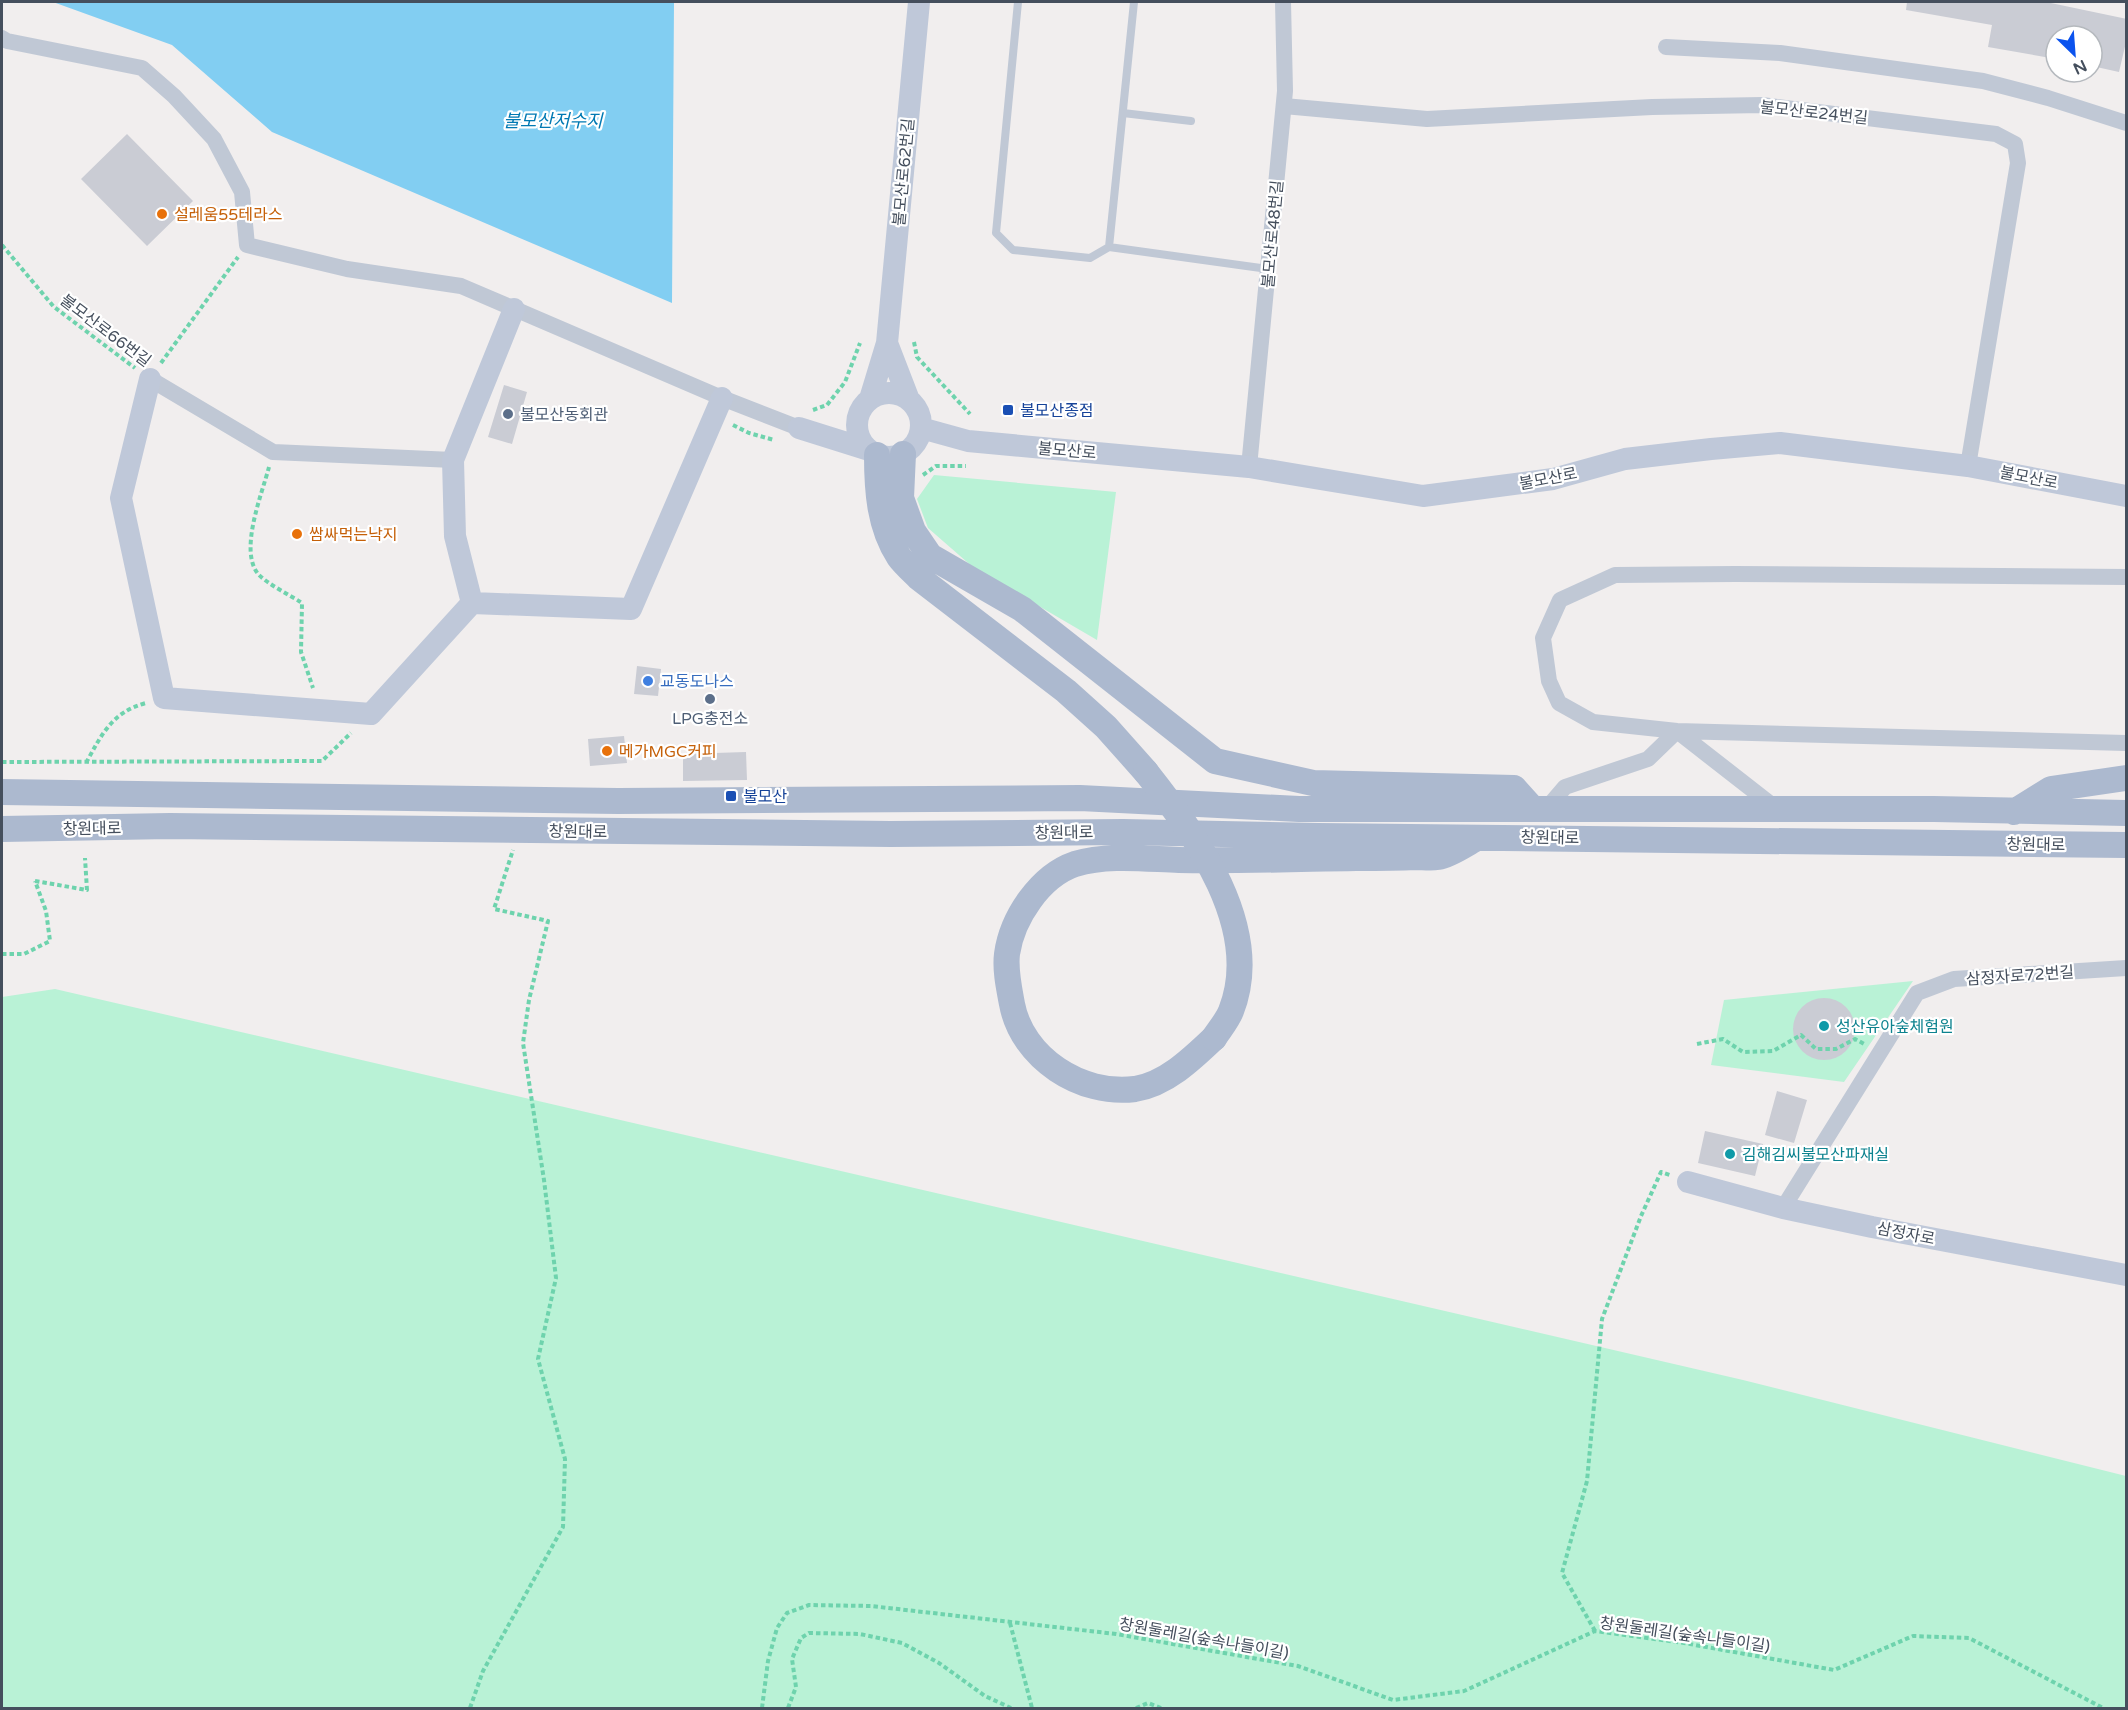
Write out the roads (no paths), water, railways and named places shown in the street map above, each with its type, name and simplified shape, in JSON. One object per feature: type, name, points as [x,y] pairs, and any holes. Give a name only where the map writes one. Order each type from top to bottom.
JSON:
[{"type":"main road","points":[[912,443],[901,498],[913,531],[930,556],[1022,609],[1215,761],[1313,783],[1514,788],[1539,808]]},
{"type":"main road","points":[[873,452],[877,493],[885,530],[900,557],[919,578],[1066,691],[1106,727],[1174,807],[1200,847],[1227,901],[1239,943],[1239,978],[1231,1012],[1214,1038],[1194,1058],[1170,1076],[1136,1089],[1104,1089],[1070,1079],[1035,1050],[1023,1033],[1014,1011],[1008,982],[1007,955],[1023,909],[1037,891],[1056,874],[1074,865],[1097,859],[1202,860],[1439,857],[1480,837]]},
{"type":"main road","name":"창원대로","points":[[2014,812],[2051,789],[2127,778]]},
{"type":"main road","name":"창원대로","points":[[2,792],[618,801],[1080,798],[1299,809],[1934,809],[2127,813]]},
{"type":"main road","name":"창원대로","points":[[2,829],[170,826],[879,834],[1123,832],[2127,845]]},
{"type":"street","name":"불모산로62번길","points":[[887,343],[919,2]]},
{"type":"street","name":"불모산로48번길","points":[[1249,467],[1284,106],[1283,2]]},
{"type":"street","points":[[2,38],[7,41],[142,68],[174,96],[214,139],[242,192],[247,245],[347,269],[461,286],[722,399],[803,420],[857,425]]},
{"type":"street","points":[[1666,46],[1780,53],[1983,81],[2048,98],[2127,123]]},
{"type":"street","name":"불모산로24번길","points":[[1284,106],[1427,119],[1652,107],[1762,105],[1996,134],[2015,144],[2018,163],[1968,466]]},
{"type":"street","points":[[472,603],[454,536],[453,460],[514,309]]},
{"type":"street","points":[[870,399],[887,343]]},
{"type":"street","points":[[803,420],[886,457],[912,443],[920,417],[909,400],[887,343]]},
{"type":"street","points":[[453,460],[273,452],[150,379],[121,498],[164,698],[371,714],[472,603],[631,609],[722,399]]},
{"type":"street","points":[[873,452],[862,443],[857,425],[858,415],[863,406],[870,399],[889,393],[909,400]]},
{"type":"street","name":"불모산로","points":[[912,443],[968,441],[1249,467],[1423,496],[1553,479],[1625,459],[1780,443],[1968,466],[2127,496]]},
{"type":"street","points":[[2127,577],[1615,575],[1560,600],[1543,638],[1549,681],[1559,703],[1593,722],[1677,730],[2127,743]]},
{"type":"street","points":[[1539,808],[1565,787],[1648,759],[1677,730]]},
{"type":"street","points":[[1677,730],[1777,809]]},
{"type":"street","name":"삼정자로72번길","points":[[1783,1208],[1917,993],[1954,979],[2127,968]]},
{"type":"street","name":"삼정자로","points":[[1688,1182],[1783,1208],[1872,1227],[2127,1275]]},
{"type":"lane","points":[[1018,2],[996,232],[1013,250],[1090,258],[1109,247],[1268,269]]},
{"type":"lane","points":[[1109,247],[1134,2]]},
{"type":"lane","points":[[1123,113],[1191,121]]},
{"type":"water","name":"불모산저수지","points":[[53,2],[674,2],[672,303],[272,132],[172,45]]},
{"type":"place","name":"설레움55테라스","points":[[162,214]]},
{"type":"place","name":"불모산종점","points":[[1008,410]]},
{"type":"place","name":"불모산동회관","points":[[508,414]]},
{"type":"place","name":"쌈싸먹는낙지","points":[[297,534]]},
{"type":"place","name":"교동도나스","points":[[648,681]]},
{"type":"place","name":"LPG충전소","points":[[710,699]]},
{"type":"place","name":"메가MGC커피","points":[[607,751]]},
{"type":"place","name":"불모산","points":[[731,796]]},
{"type":"place","name":"성산유아숲체험원","points":[[1824,1026]]},
{"type":"place","name":"김해김씨불모산파재실","points":[[1730,1154]]}]
